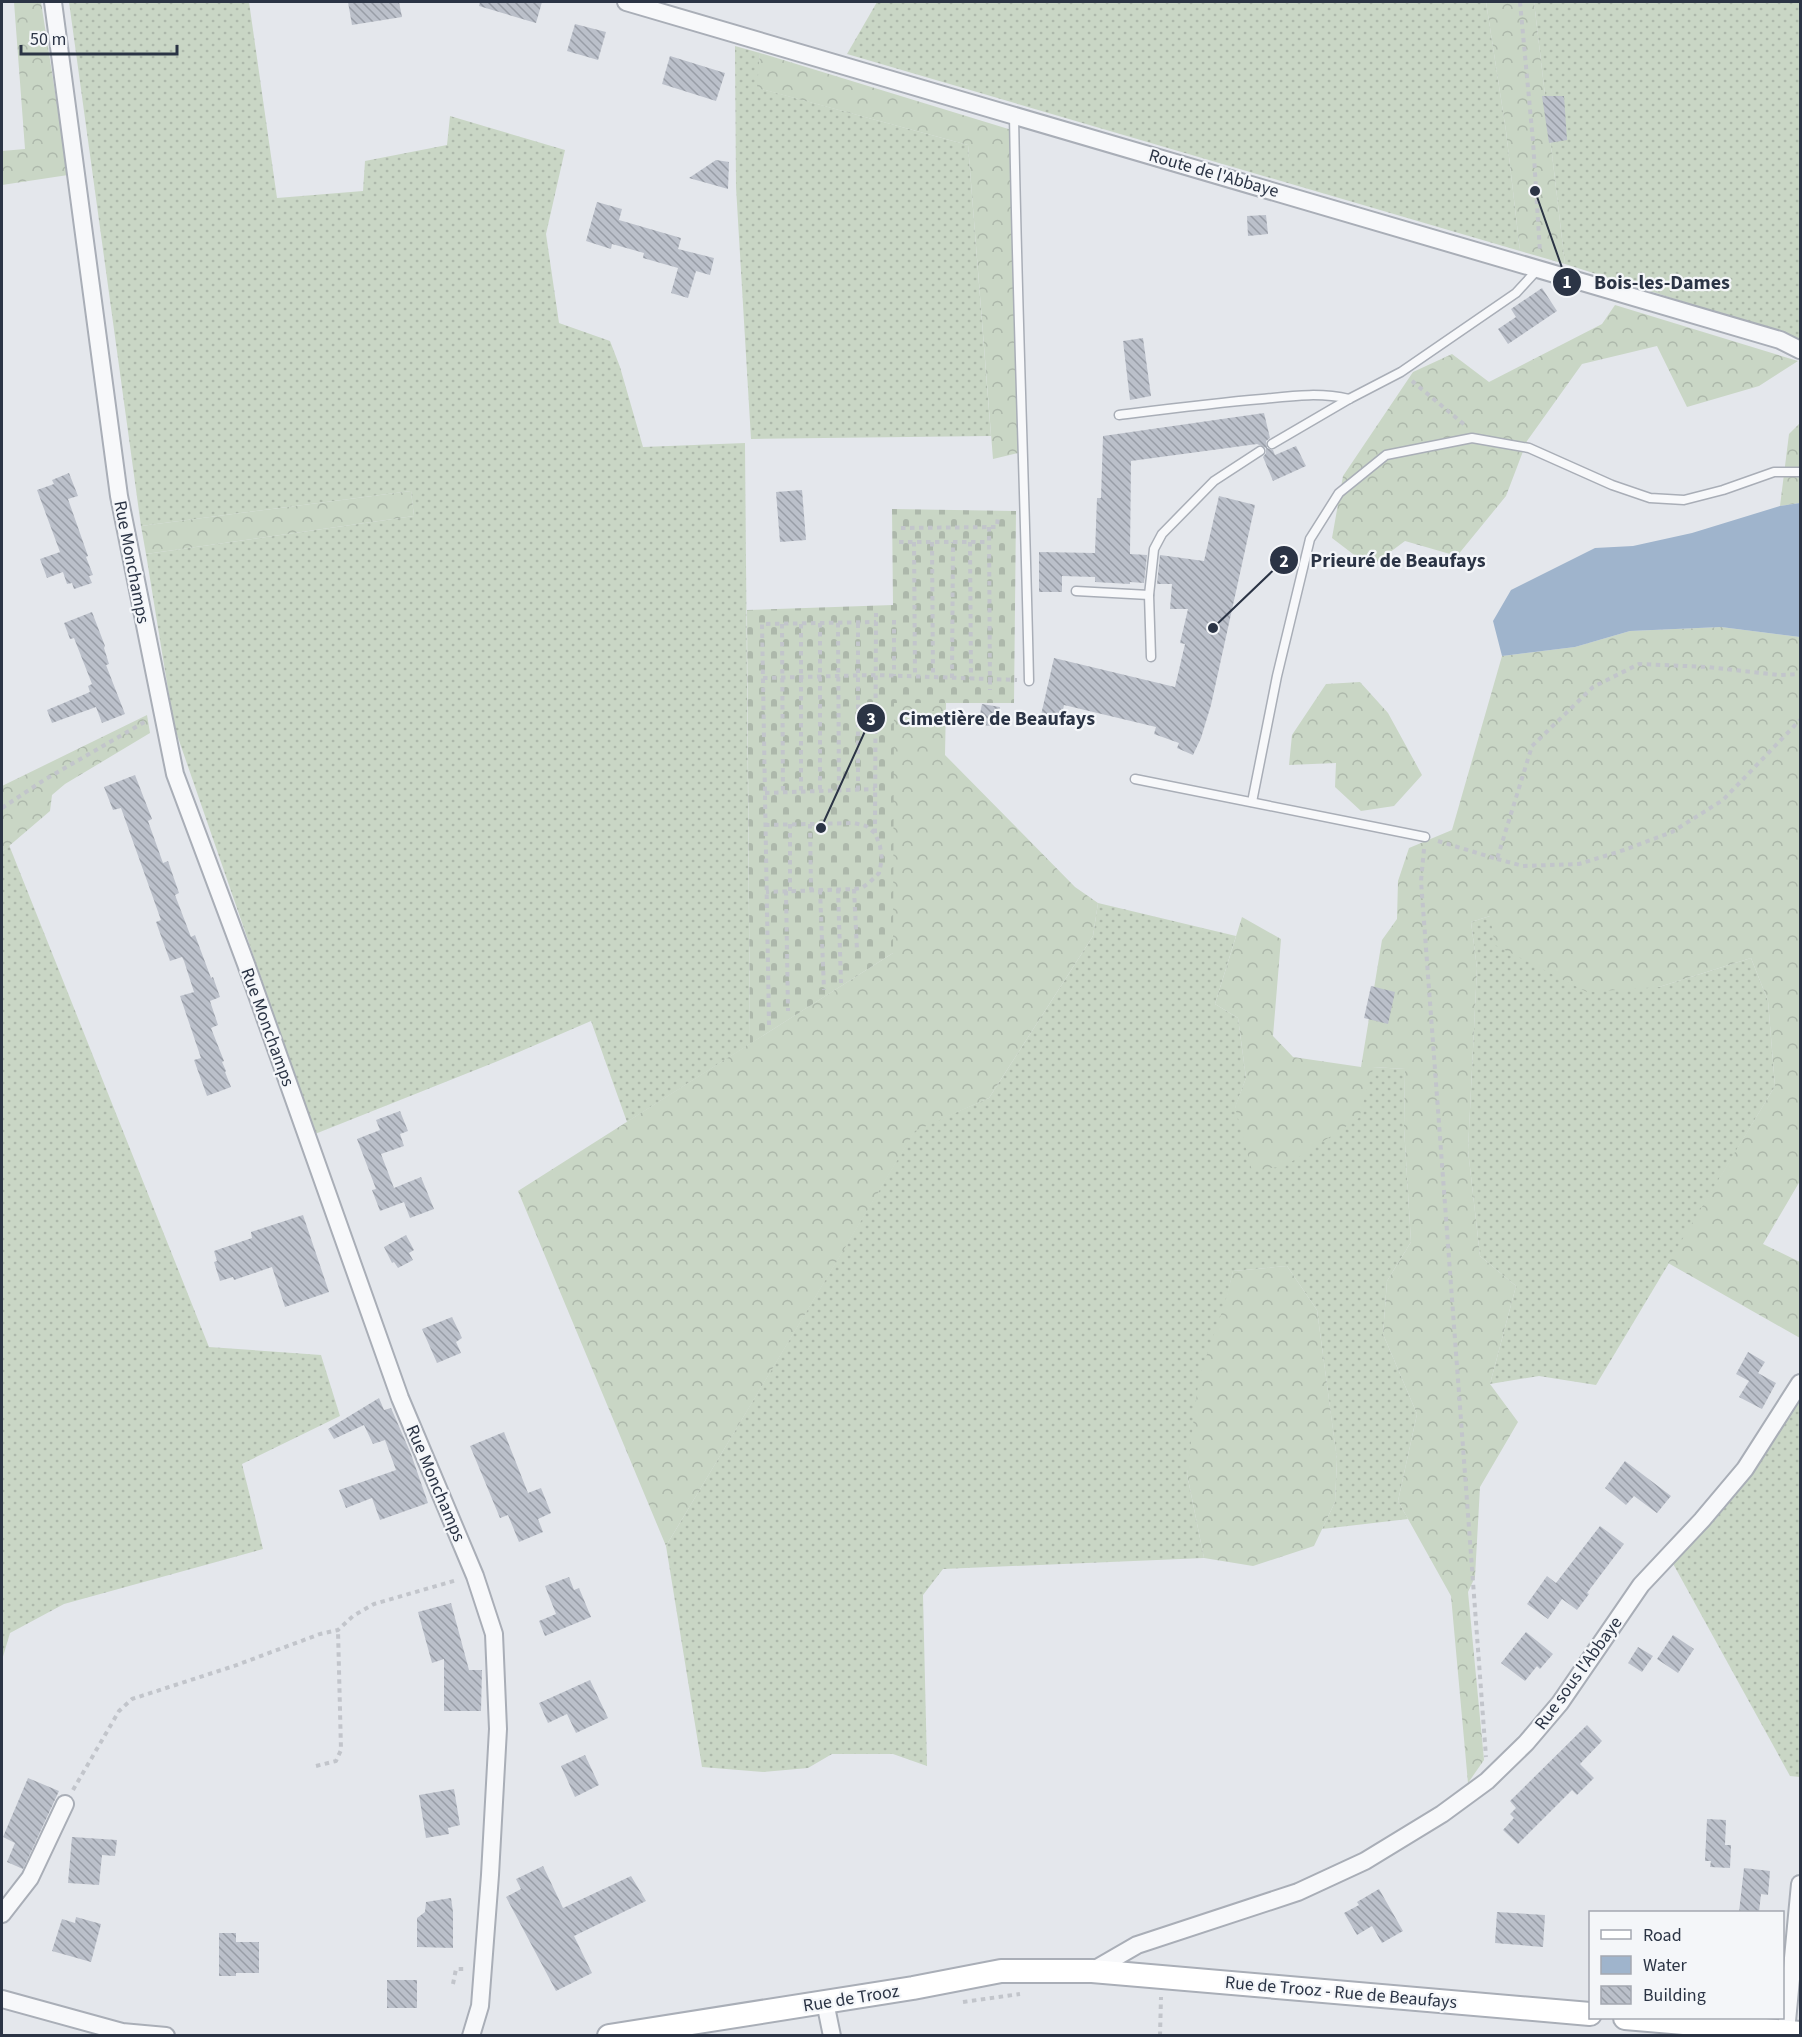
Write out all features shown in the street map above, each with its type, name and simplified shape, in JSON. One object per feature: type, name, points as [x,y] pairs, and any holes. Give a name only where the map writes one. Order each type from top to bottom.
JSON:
[{"type":"street","name":"Rue Monchamps","points":[[53,2],[77,210],[119,496],[175,774],[246,964],[400,1398],[475,1576],[494,1635],[498,1730],[490,1875],[480,2006],[471,2036]]},
{"type":"street","name":"Route de l'Abbaye","points":[[626,2],[1780,340],[1800,350]]},
{"type":"street","name":"Rue sous l'Abbaye","points":[[1092,1971],[1137,1945],[1298,1892],[1365,1861],[1442,1814],[1487,1781],[1526,1743],[1560,1703],[1641,1585],[1702,1520],[1745,1469],[1800,1383]]},
{"type":"street","points":[[2,1914],[30,1878],[65,1804]]},
{"type":"street","points":[[1636,2019],[1793,2033],[1800,1884]]},
{"type":"street","name":"Rue de Trooz","points":[[609,2036],[913,1988],[1001,1971],[1092,1971]]},
{"type":"street","name":"Rue de Trooz - Rue de Beaufays","points":[[1092,1971],[1589,2014]]},
{"type":"street","points":[[2,1999],[122,2032],[166,2036]]},
{"type":"street","points":[[825,2002],[832,2036]]},
{"type":"lane","points":[[1014,114],[1017,301],[1023,430],[1029,681]]},
{"type":"lane","points":[[1272,444],[1401,372],[1516,293],[1538,269]]},
{"type":"lane","points":[[1119,415],[1231,401],[1308,395],[1334,395],[1349,399]]},
{"type":"lane","points":[[1252,802],[1277,676],[1310,539],[1340,494],[1386,455],[1472,438],[1529,448],[1612,485],[1650,498],[1684,500],[1723,490],[1774,472],[1800,472]]},
{"type":"lane","points":[[1151,657],[1149,595],[1154,549],[1162,534],[1214,481],[1260,451]]},
{"type":"lane","points":[[1076,591],[1149,595]]},
{"type":"lane","points":[[1134,779],[1425,837]]},
{"type":"path","points":[[1520,2],[1541,244],[1538,269]]},
{"type":"path","points":[[1401,372],[1465,425],[1472,438]]},
{"type":"path","points":[[901,528],[997,527],[998,515]]},
{"type":"path","points":[[989,527],[990,690]]},
{"type":"path","points":[[899,542],[989,542]]},
{"type":"path","points":[[914,542],[915,677]]},
{"type":"path","points":[[932,542],[933,678]]},
{"type":"path","points":[[952,678],[953,542]]},
{"type":"path","points":[[970,542],[971,679]]},
{"type":"path","points":[[766,892],[862,888],[879,873],[882,860],[875,833],[876,613]]},
{"type":"path","points":[[894,620],[894,676]]},
{"type":"path","points":[[858,622],[858,790]]},
{"type":"path","points":[[769,1025],[762,624],[876,622]]},
{"type":"path","points":[[820,623],[820,791]]},
{"type":"path","points":[[838,623],[839,790]]},
{"type":"path","points":[[782,624],[783,793]]},
{"type":"path","points":[[801,624],[801,792]]},
{"type":"path","points":[[1497,860],[1532,746],[1593,687],[1639,664],[1707,667],[1779,675],[1800,674]]},
{"type":"path","points":[[763,678],[876,675],[1029,681]]},
{"type":"path","points":[[2,808],[44,780],[162,713]]},
{"type":"path","points":[[1487,1781],[1421,881],[1425,837],[1523,866],[1579,864],[1624,850],[1672,832],[1723,800],[1800,720]]},
{"type":"path","points":[[765,793],[875,789]]},
{"type":"path","points":[[765,825],[854,823],[866,826],[875,833]]},
{"type":"path","points":[[788,1011],[790,824]]},
{"type":"path","points":[[810,824],[811,890]]},
{"type":"path","points":[[838,889],[841,983]]},
{"type":"path","points":[[854,889],[857,950]]},
{"type":"path","points":[[820,890],[824,990]]},
{"type":"path","points":[[65,1804],[119,1711],[132,1699],[338,1630],[352,1616],[374,1604],[475,1576]]},
{"type":"path","points":[[316,1766],[336,1761],[341,1750],[338,1630]]},
{"type":"path","points":[[955,2004],[1024,1994]]},
{"type":"path","points":[[1153,1996],[1163,1997],[1160,2036]]},
{"type":"green space","points":[[14,2],[41,2],[68,175],[2,185],[2,151],[25,149]]},
{"type":"green space","points":[[69,2],[249,2],[277,198],[363,191],[365,161],[447,145],[450,116],[565,150],[546,234],[559,323],[610,341],[620,367],[643,447],[745,443],[750,1044],[627,1122],[591,1021],[315,1134],[174,726],[146,554],[414,516],[411,491],[141,526]]},
{"type":"green space","points":[[877,2],[1486,2],[1506,131],[1520,251],[847,54]]},
{"type":"green space","points":[[1486,2],[1534,2],[1565,264],[1520,251],[1506,131]]},
{"type":"green space","points":[[1534,2],[1800,2],[1800,339],[1565,264]]},
{"type":"green space","points":[[735,46],[760,53],[758,88],[968,145],[991,436],[751,439],[736,187]]},
{"type":"green space","points":[[760,53],[1015,131],[1018,453],[993,459],[968,145],[757,88]]},
{"type":"green space","points":[[1615,305],[1798,361],[1759,386],[1687,407],[1657,346],[1582,364],[1527,441],[1506,496],[1457,556],[1405,541],[1370,567],[1332,538],[1343,476],[1413,372],[1452,354],[1489,382],[1602,324]]},
{"type":"green space","points":[[1800,423],[1800,503],[1780,506],[1789,434]]},
{"type":"green space","points":[[411,491],[414,516],[146,554],[141,526]]},
{"type":"green space","points":[[892,509],[1016,511],[1014,703],[894,703],[893,953],[750,1044],[747,610],[893,605]]},
{"type":"green space","points":[[1721,627],[1800,637],[1800,1181],[1763,1244],[1800,1262],[1800,1338],[1668,1263],[1775,1086],[1768,1001],[1751,958],[1659,987],[1587,992],[1495,945],[1490,916],[1471,922],[1477,968],[1468,1150],[1480,1256],[1516,1286],[1490,1384],[1518,1422],[1480,1487],[1475,1577],[1468,1592],[1484,1760],[1468,1783],[1451,1596],[1398,1501],[1417,1414],[1383,1334],[1387,1281],[1411,1242],[1404,1127],[1405,1069],[1373,1067],[1359,1118],[1285,1166],[1252,1171],[1235,1107],[1246,1078],[1238,1018],[1215,1004],[1242,917],[1281,939],[1273,1036],[1293,1057],[1361,1067],[1382,940],[1397,919],[1398,881],[1409,848],[1452,830],[1502,656],[1575,647],[1630,631]]},
{"type":"green space","points":[[1360,682],[1388,713],[1422,775],[1394,806],[1361,811],[1335,787],[1336,763],[1289,765],[1292,735],[1326,684]]},
{"type":"green space","points":[[893,703],[946,703],[945,755],[1075,887],[1098,903],[1093,936],[989,1098],[915,1131],[666,1546],[518,1191],[893,953]]},
{"type":"green space","points":[[147,715],[150,733],[65,784],[52,795],[50,811],[2,852],[2,786]]},
{"type":"green space","points":[[9,845],[209,1347],[321,1355],[340,1416],[242,1464],[263,1549],[64,1604],[10,1633],[2,1660],[2,852]]},
{"type":"green space","points":[[1098,903],[1236,936],[1215,1004],[1238,1018],[1246,1078],[1235,1108],[1373,1067],[1405,1069],[1404,1127],[1411,1242],[1387,1281],[1383,1334],[1417,1414],[1398,1501],[1408,1519],[1322,1529],[1335,1502],[1337,1460],[1317,1310],[1287,1266],[1233,1271],[1187,1474],[1204,1558],[943,1569],[923,1595],[927,1766],[893,1754],[832,1754],[808,1768],[763,1772],[702,1767],[666,1546],[915,1130],[989,1098],[1093,936]]},
{"type":"green space","points":[[1490,916],[1659,987],[1751,958],[1768,1001],[1775,1086],[1596,1385],[1539,1376],[1490,1384],[1516,1286],[1480,1256],[1468,1150],[1477,968],[1471,922]]},
{"type":"green space","points":[[1287,1266],[1317,1310],[1337,1459],[1335,1502],[1314,1546],[1253,1566],[1204,1558],[1187,1474],[1199,1377],[1225,1303],[1233,1271]]},
{"type":"green space","points":[[1800,1396],[1800,1777],[1790,1776],[1671,1560]]},
{"type":"water","points":[[1800,503],[1800,637],[1721,627],[1630,631],[1575,647],[1502,656],[1493,621],[1511,590],[1595,548],[1633,546],[1692,533],[1780,506]]},
{"type":"building","points":[[348,2],[399,2],[402,17],[352,25]]},
{"type":"building","points":[[480,2],[542,2],[536,23],[479,6]]},
{"type":"building","points":[[575,24],[606,32],[598,60],[567,51]]},
{"type":"building","points":[[670,56],[725,73],[716,101],[662,84]]},
{"type":"building","points":[[1542,96],[1564,96],[1567,140],[1549,143]]},
{"type":"building","points":[[716,160],[729,162],[728,189],[689,178]]},
{"type":"building","points":[[597,202],[622,209],[619,220],[681,238],[678,249],[714,258],[710,275],[696,271],[688,298],[671,293],[678,268],[643,258],[644,253],[612,244],[611,249],[586,241]]},
{"type":"building","points":[[1266,215],[1268,234],[1248,236],[1247,216]]},
{"type":"building","points":[[1542,288],[1557,311],[1508,344],[1498,329],[1516,317],[1511,309]]},
{"type":"building","points":[[1143,338],[1151,396],[1130,400],[1123,341]]},
{"type":"building","points":[[1264,413],[1270,438],[1266,441],[1267,448],[1273,450],[1275,455],[1296,446],[1306,466],[1273,481],[1263,457],[1266,448],[1257,444],[1131,461],[1130,554],[1147,555],[1144,583],[1095,582],[1095,577],[1062,576],[1062,592],[1039,592],[1039,552],[1095,553],[1097,498],[1101,498],[1103,436]]},
{"type":"building","points":[[69,473],[78,496],[68,499],[93,575],[89,576],[92,583],[74,589],[72,583],[67,584],[63,572],[47,578],[40,559],[60,552],[37,490],[54,484],[52,480]]},
{"type":"building","points":[[802,490],[806,540],[780,542],[776,492]]},
{"type":"building","points":[[1219,496],[1255,505],[1211,705],[1193,755],[1177,748],[1179,743],[1154,734],[1156,727],[1064,705],[1061,720],[1041,715],[1054,658],[1175,687],[1185,644],[1180,643],[1188,609],[1170,609],[1172,584],[1157,584],[1160,555],[1204,561]]},
{"type":"building","points":[[92,612],[105,646],[109,664],[106,665],[125,714],[102,723],[96,707],[52,723],[47,710],[90,692],[88,686],[92,684],[74,638],[70,639],[64,623]]},
{"type":"building","points":[[982,704],[1000,707],[996,727],[978,724]]},
{"type":"building","points":[[135,775],[152,819],[148,821],[163,863],[168,861],[179,893],[175,895],[191,937],[195,935],[220,997],[210,1001],[218,1025],[211,1028],[231,1087],[207,1096],[194,1060],[201,1058],[180,996],[194,992],[184,961],[182,957],[170,961],[156,922],[161,920],[121,808],[113,810],[104,787]]},
{"type":"building","points":[[1371,986],[1395,992],[1388,1024],[1364,1018]]},
{"type":"building","points":[[400,1111],[408,1131],[400,1134],[404,1146],[381,1154],[394,1188],[421,1177],[434,1209],[410,1218],[404,1202],[380,1211],[372,1190],[376,1189],[357,1139],[380,1130],[376,1120]]},
{"type":"building","points":[[303,1215],[329,1292],[285,1307],[272,1267],[234,1280],[233,1277],[220,1281],[214,1262],[217,1261],[214,1251],[252,1238],[251,1232]]},
{"type":"building","points":[[406,1235],[414,1250],[409,1253],[413,1260],[398,1268],[394,1262],[392,1263],[384,1247]]},
{"type":"building","points":[[452,1317],[462,1338],[456,1342],[461,1353],[437,1363],[422,1329]]},
{"type":"building","points":[[1748,1352],[1765,1362],[1758,1373],[1776,1383],[1762,1409],[1739,1397],[1749,1381],[1736,1374]]},
{"type":"building","points":[[379,1398],[384,1410],[391,1408],[411,1454],[428,1503],[380,1520],[372,1498],[346,1508],[339,1490],[396,1470],[385,1440],[373,1444],[364,1425],[334,1439],[328,1429]]},
{"type":"building","points":[[504,1432],[528,1493],[541,1488],[551,1513],[538,1519],[543,1532],[519,1542],[508,1515],[500,1518],[470,1446]]},
{"type":"building","points":[[1625,1461],[1671,1496],[1657,1513],[1634,1496],[1626,1505],[1605,1488]]},
{"type":"building","points":[[1600,1526],[1624,1544],[1577,1610],[1562,1599],[1548,1619],[1527,1604],[1547,1576],[1556,1583]]},
{"type":"building","points":[[569,1577],[574,1590],[579,1588],[591,1617],[545,1636],[539,1621],[556,1614],[545,1586]]},
{"type":"building","points":[[451,1603],[469,1670],[482,1670],[481,1711],[444,1711],[444,1659],[432,1663],[418,1612]]},
{"type":"building","points":[[1526,1632],[1553,1654],[1540,1669],[1537,1666],[1525,1681],[1501,1663]]},
{"type":"building","points":[[1673,1635],[1694,1649],[1678,1673],[1657,1659]]},
{"type":"building","points":[[1638,1647],[1653,1656],[1642,1672],[1628,1663]]},
{"type":"building","points":[[590,1680],[608,1718],[576,1733],[567,1714],[548,1723],[539,1703]]},
{"type":"building","points":[[1587,1725],[1602,1741],[1580,1764],[1594,1778],[1577,1795],[1572,1790],[1518,1844],[1503,1830],[1514,1818],[1510,1814],[1516,1808],[1510,1801]]},
{"type":"building","points":[[585,1755],[599,1785],[575,1797],[561,1766]]},
{"type":"building","points":[[28,1778],[59,1791],[23,1869],[7,1862],[15,1843],[3,1837]]},
{"type":"building","points":[[454,1789],[460,1825],[448,1828],[449,1834],[426,1838],[419,1795]]},
{"type":"building","points":[[1707,1819],[1726,1820],[1725,1845],[1731,1845],[1730,1868],[1710,1867],[1711,1861],[1705,1861]]},
{"type":"building","points":[[72,1837],[117,1840],[115,1856],[102,1855],[99,1885],[68,1883]]},
{"type":"building","points":[[543,1866],[563,1908],[631,1876],[646,1901],[574,1936],[592,1973],[556,1991],[506,1897],[521,1889],[516,1879]]},
{"type":"building","points":[[1744,1868],[1770,1871],[1768,1895],[1761,1894],[1759,1911],[1739,1911]]},
{"type":"building","points":[[1379,1889],[1403,1931],[1382,1943],[1372,1926],[1357,1935],[1344,1913],[1359,1905],[1357,1902]]},
{"type":"building","points":[[451,1898],[453,1948],[417,1947],[417,1918],[425,1912],[426,1902]]},
{"type":"building","points":[[1497,1912],[1545,1915],[1543,1947],[1495,1943]]},
{"type":"building","points":[[76,1917],[101,1924],[91,1962],[52,1951],[62,1919],[75,1923]]},
{"type":"building","points":[[219,1933],[236,1933],[236,1942],[259,1942],[259,1973],[219,1976]]},
{"type":"building","points":[[387,1980],[417,1980],[417,2008],[387,2008]]},
{"type":"place","name":"Bois-les-Dames","points":[[1535,191]]},
{"type":"place","name":"Prieuré de Beaufays","points":[[1213,628]]},
{"type":"place","name":"Cimetière de Beaufays","points":[[821,828]]}]
